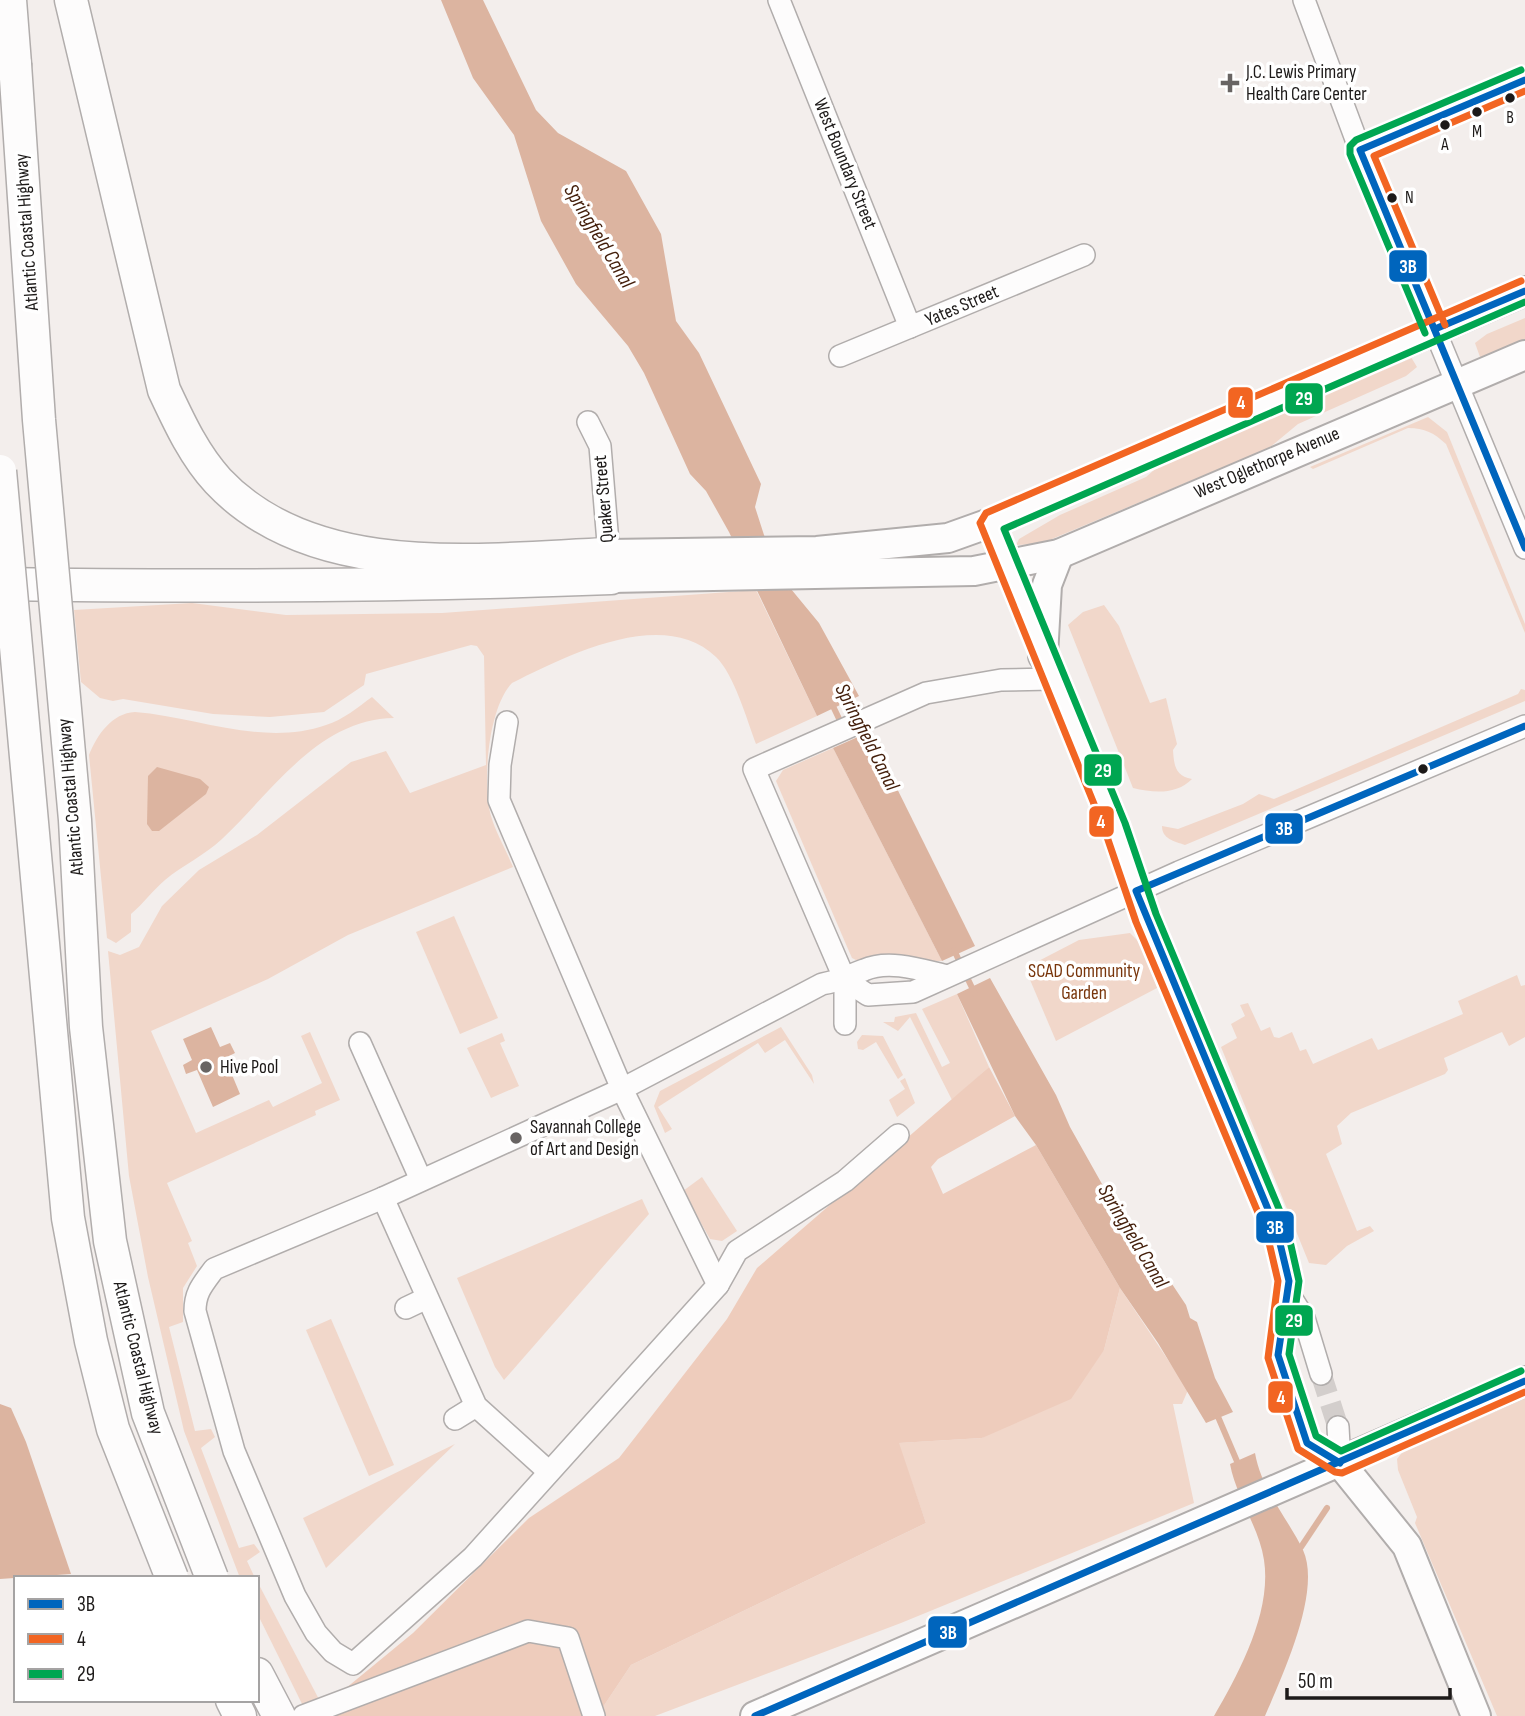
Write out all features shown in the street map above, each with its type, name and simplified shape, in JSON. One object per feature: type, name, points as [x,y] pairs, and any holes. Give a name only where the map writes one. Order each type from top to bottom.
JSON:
[{"type":"highway","name":"Atlantic Coastal Highway","points":[[10,0],[40,434],[75,820],[86,1027],[110,1241],[148,1413],[211,1576]]},
{"type":"highway","points":[[71,0],[164,390],[188,439],[220,483],[261,515],[310,539],[370,556],[510,558],[610,566]]},
{"type":"highway","name":"Atlantic Coastal Highway","points":[[0,471],[68,1218],[91,1341],[113,1429],[171,1576]]},
{"type":"highway","points":[[0,584],[230,588],[436,585],[610,566]]},
{"type":"highway","points":[[259,1678],[279,1716]]},
{"type":"main road","points":[[610,566],[823,562],[948,538],[990,523],[1525,291]]},
{"type":"main road","name":"West Oglethorpe Avenue","points":[[823,562],[974,571],[1059,554],[1525,355]]},
{"type":"main road","points":[[1048,667],[1047,585],[1059,554]]},
{"type":"main road","points":[[755,1716],[1525,1381]]},
{"type":"main road","points":[[1340,1463],[1407,1546],[1476,1716]]},
{"type":"street","name":"West Boundary Street","points":[[779,0],[910,327]]},
{"type":"street","points":[[1304,0],[1360,149],[1525,548]]},
{"type":"street","points":[[1360,149],[1525,80]]},
{"type":"street","name":"Yates Street","points":[[840,356],[1084,255]]},
{"type":"street","name":"Quaker Street","points":[[588,422],[600,446],[610,566]]},
{"type":"street","points":[[990,523],[1115,827],[1136,891],[1192,1021]]},
{"type":"street","points":[[845,1024],[845,981],[754,768],[824,735],[926,693],[1048,667]]},
{"type":"street","points":[[507,722],[500,765],[499,800],[622,1089],[718,1284]]},
{"type":"street","points":[[898,1135],[845,1181],[737,1251],[718,1284],[473,1557],[353,1664],[333,1652],[316,1633],[295,1596],[234,1451],[195,1311],[195,1298],[214,1269],[383,1198],[622,1089],[822,984],[845,981],[866,968],[908,966],[947,976],[1136,891],[1525,726]]},
{"type":"street","points":[[360,1043],[421,1181]]},
{"type":"street","points":[[1206,1054],[1277,1231],[1287,1263],[1289,1294],[1280,1324],[1278,1354],[1288,1387]]},
{"type":"street","points":[[383,1198],[476,1406],[548,1471]]},
{"type":"street","points":[[1289,1294],[1304,1318],[1321,1374]]},
{"type":"street","points":[[406,1308],[427,1298]]},
{"type":"street","points":[[455,1419],[476,1406]]},
{"type":"street","points":[[1338,1427],[1340,1463]]},
{"type":"street","points":[[1307,1443],[1340,1463]]},
{"type":"street","points":[[303,1716],[528,1631],[568,1637],[594,1716]]},
{"type":"green space","points":[[1525,318],[1525,341],[1480,357],[1475,343],[1487,334]]},
{"type":"green space","points":[[1411,357],[1417,367],[1406,376],[1298,424],[1269,448],[1040,544],[1016,545],[1019,539],[1060,515],[1146,477],[1177,450],[1394,358]]},
{"type":"green space","points":[[1428,417],[1447,432],[1525,624],[1525,633],[1446,444],[1437,437],[1424,430],[1408,428],[1313,469],[1310,467]]},
{"type":"green space","points":[[756,590],[817,716],[756,744],[723,665],[694,642],[669,636],[642,636],[614,641],[559,660],[512,683],[497,710],[492,727],[487,766],[488,802],[498,835],[513,867],[348,935],[268,979],[151,1031],[196,1133],[269,1100],[273,1107],[322,1083],[301,1036],[310,1032],[340,1100],[315,1111],[316,1115],[167,1183],[192,1241],[188,1243],[197,1266],[183,1288],[183,1322],[169,1327],[195,1431],[211,1429],[215,1437],[201,1448],[239,1548],[254,1544],[260,1552],[247,1561],[254,1576],[239,1576],[184,1431],[148,1277],[129,1176],[108,951],[120,955],[139,947],[162,906],[199,870],[257,835],[351,762],[386,751],[410,793],[486,765],[484,656],[477,646],[471,645],[366,674],[364,685],[324,712],[270,717],[213,714],[123,699],[113,701],[100,698],[81,682],[74,610],[192,603],[286,615],[442,613]]},
{"type":"green space","points":[[1104,605],[1119,626],[1150,703],[1166,698],[1177,744],[1173,750],[1175,765],[1182,775],[1192,779],[1179,788],[1157,792],[1133,788],[1068,625],[1083,612]]},
{"type":"green space","points":[[1521,689],[1525,690],[1525,701],[1185,845],[1169,839],[1164,834],[1162,826],[1178,829],[1243,804],[1259,794],[1274,799],[1518,694]]},
{"type":"green space","points":[[372,697],[394,718],[367,722],[342,731],[319,745],[278,781],[222,839],[156,888],[131,914],[131,932],[116,943],[107,938],[89,755],[106,726],[119,716],[135,712],[254,732],[302,731],[338,720]]},
{"type":"green space","points":[[833,748],[942,961],[860,962],[852,958],[776,781],[783,770]]},
{"type":"green space","points":[[454,916],[498,1018],[460,1034],[416,932]]},
{"type":"green space","name":"SCAD Community Garden","points":[[1130,933],[1146,949],[1159,987],[1056,1041],[1025,968],[1079,940]]},
{"type":"green space","points":[[1517,975],[1521,986],[1525,985],[1525,1037],[1509,1046],[1502,1032],[1444,1058],[1448,1070],[1445,1074],[1351,1113],[1337,1126],[1342,1144],[1326,1154],[1357,1231],[1370,1226],[1374,1231],[1347,1246],[1326,1265],[1309,1263],[1221,1047],[1237,1038],[1231,1024],[1245,1016],[1240,1005],[1248,1003],[1261,1031],[1270,1027],[1274,1037],[1279,1038],[1292,1032],[1300,1051],[1306,1049],[1313,1064],[1372,1038],[1378,1050],[1463,1014],[1458,1001]]},
{"type":"green space","points":[[957,994],[989,1067],[952,1100],[910,1017],[898,1031],[883,1022],[894,1022],[895,1017],[916,1013],[942,1067],[950,1063],[922,1009]]},
{"type":"green space","points":[[781,1027],[812,1075],[814,1084],[785,1040],[765,1053],[758,1043],[658,1107],[672,1129],[665,1133],[654,1106],[660,1091]]},
{"type":"green space","points":[[502,1033],[505,1041],[500,1043],[519,1086],[491,1098],[467,1048]]},
{"type":"green space","points":[[862,1035],[883,1036],[903,1075],[898,1079],[876,1042],[863,1050],[858,1049],[857,1042]]},
{"type":"green space","points":[[905,1078],[915,1103],[897,1117],[889,1100],[905,1089],[900,1081]]},
{"type":"green space","points":[[702,1177],[737,1231],[722,1241],[710,1239],[683,1191]]},
{"type":"green space","points":[[642,1199],[649,1214],[504,1380],[495,1367],[457,1278]]},
{"type":"green space","points":[[1120,1288],[1188,1390],[1182,1404],[1173,1404],[1194,1503],[901,1623],[655,1716],[597,1716],[631,1665],[926,1523],[898,1443],[982,1438],[1104,1350]]},
{"type":"green space","points":[[331,1319],[394,1465],[369,1476],[306,1330]]},
{"type":"green space","points":[[1525,1398],[1525,1716],[1497,1716],[1415,1523],[1417,1517],[1398,1470],[1397,1459],[1404,1450]]},
{"type":"green space","points":[[455,1444],[326,1568],[303,1518]]},
{"type":"green space","points":[[259,1585],[323,1707],[308,1716],[259,1617]]},
{"type":"shaded area","points":[[989,1067],[1015,1116],[938,1159],[931,1167],[943,1194],[1036,1145],[1120,1288],[1104,1350],[1071,1399],[982,1438],[899,1443],[926,1523],[631,1665],[597,1716],[312,1716],[413,1633],[529,1518],[619,1458],[727,1319],[757,1268]]},
{"type":"water","points":[[441,0],[483,0],[536,110],[558,133],[626,171],[661,234],[676,321],[699,353],[761,484],[755,507],[764,535],[791,589],[819,623],[859,696],[817,716],[729,532],[706,491],[690,474],[644,373],[628,346],[576,284],[541,221],[514,135],[473,78]]},
{"type":"water","points":[[869,732],[975,946],[942,961],[833,748]]},
{"type":"water","points":[[157,767],[200,779],[209,787],[206,794],[159,831],[152,831],[147,824],[148,776]]},
{"type":"water","points":[[990,978],[1111,1200],[1128,1220],[1129,1228],[1157,1268],[1170,1281],[1186,1305],[1190,1318],[1197,1322],[1215,1378],[1233,1412],[1206,1423],[1158,1343],[1120,1288],[1036,1145],[1015,1116],[957,994]]},
{"type":"water","name":"Hive Pool","points":[[211,1027],[220,1047],[230,1043],[235,1053],[225,1058],[240,1094],[213,1107],[197,1070],[186,1074],[183,1065],[192,1060],[183,1039]]},
{"type":"water","points":[[0,1404],[11,1408],[26,1442],[71,1574],[0,1579]]},
{"type":"water","points":[[1255,1453],[1263,1479],[1303,1550],[1308,1567],[1304,1610],[1290,1657],[1265,1716],[1214,1716],[1243,1661],[1263,1600],[1264,1560],[1230,1464]]},
{"type":"waterway","name":"Springfield Canal","points":[[831,702],[843,727]]},
{"type":"waterway","name":"Springfield Canal","points":[[954,950],[975,994]]},
{"type":"waterway","name":"Springfield Canal","points":[[1216,1412],[1239,1466]]},
{"type":"waterway","points":[[1301,1547],[1327,1508]]},
{"type":"tunnel","points":[[1192,1021],[1206,1054]]},
{"type":"tunnel","points":[[1321,1374],[1338,1427]]},
{"type":"tunnel","points":[[1288,1387],[1307,1443]]},
{"type":"transit line","name":"29","points":[[1425,333],[1350,154],[1350,146],[1356,140],[1521,70]]},
{"type":"transit line","name":"3B","points":[[1525,80],[1360,150],[1525,548]]},
{"type":"transit line","name":"4","points":[[1445,325],[1374,156],[1525,91]]},
{"type":"transit line","name":"4","points":[[1521,281],[986,513],[980,523],[1105,831],[1136,922],[1267,1234],[1278,1281],[1268,1358],[1298,1449],[1335,1472],[1342,1473],[1525,1392]]},
{"type":"transit line","name":"3B","points":[[1435,329],[1525,291]]},
{"type":"transit line","name":"29","points":[[1521,1371],[1341,1451],[1316,1436],[1289,1354],[1299,1281],[1287,1228],[1156,914],[1125,823],[1004,529],[1525,302]]},
{"type":"transit line","name":"3B","points":[[1340,1463],[1307,1443],[1278,1355],[1289,1281],[1277,1231],[1136,891],[1525,726]]},
{"type":"transit line","name":"3B","points":[[755,1716],[1525,1381]]},
{"type":"place","name":"J.C. Lewis Primary Health Care Center","points":[[1230,83]]},
{"type":"place","name":"B","points":[[1510,98]]},
{"type":"place","name":"M","points":[[1477,112]]},
{"type":"place","name":"A","points":[[1445,125]]},
{"type":"place","name":"N","points":[[1392,198]]},
{"type":"place","name":"Hive Pool","points":[[206,1067]]},
{"type":"place","name":"Savannah College of Art and Design","points":[[516,1138]]}]
